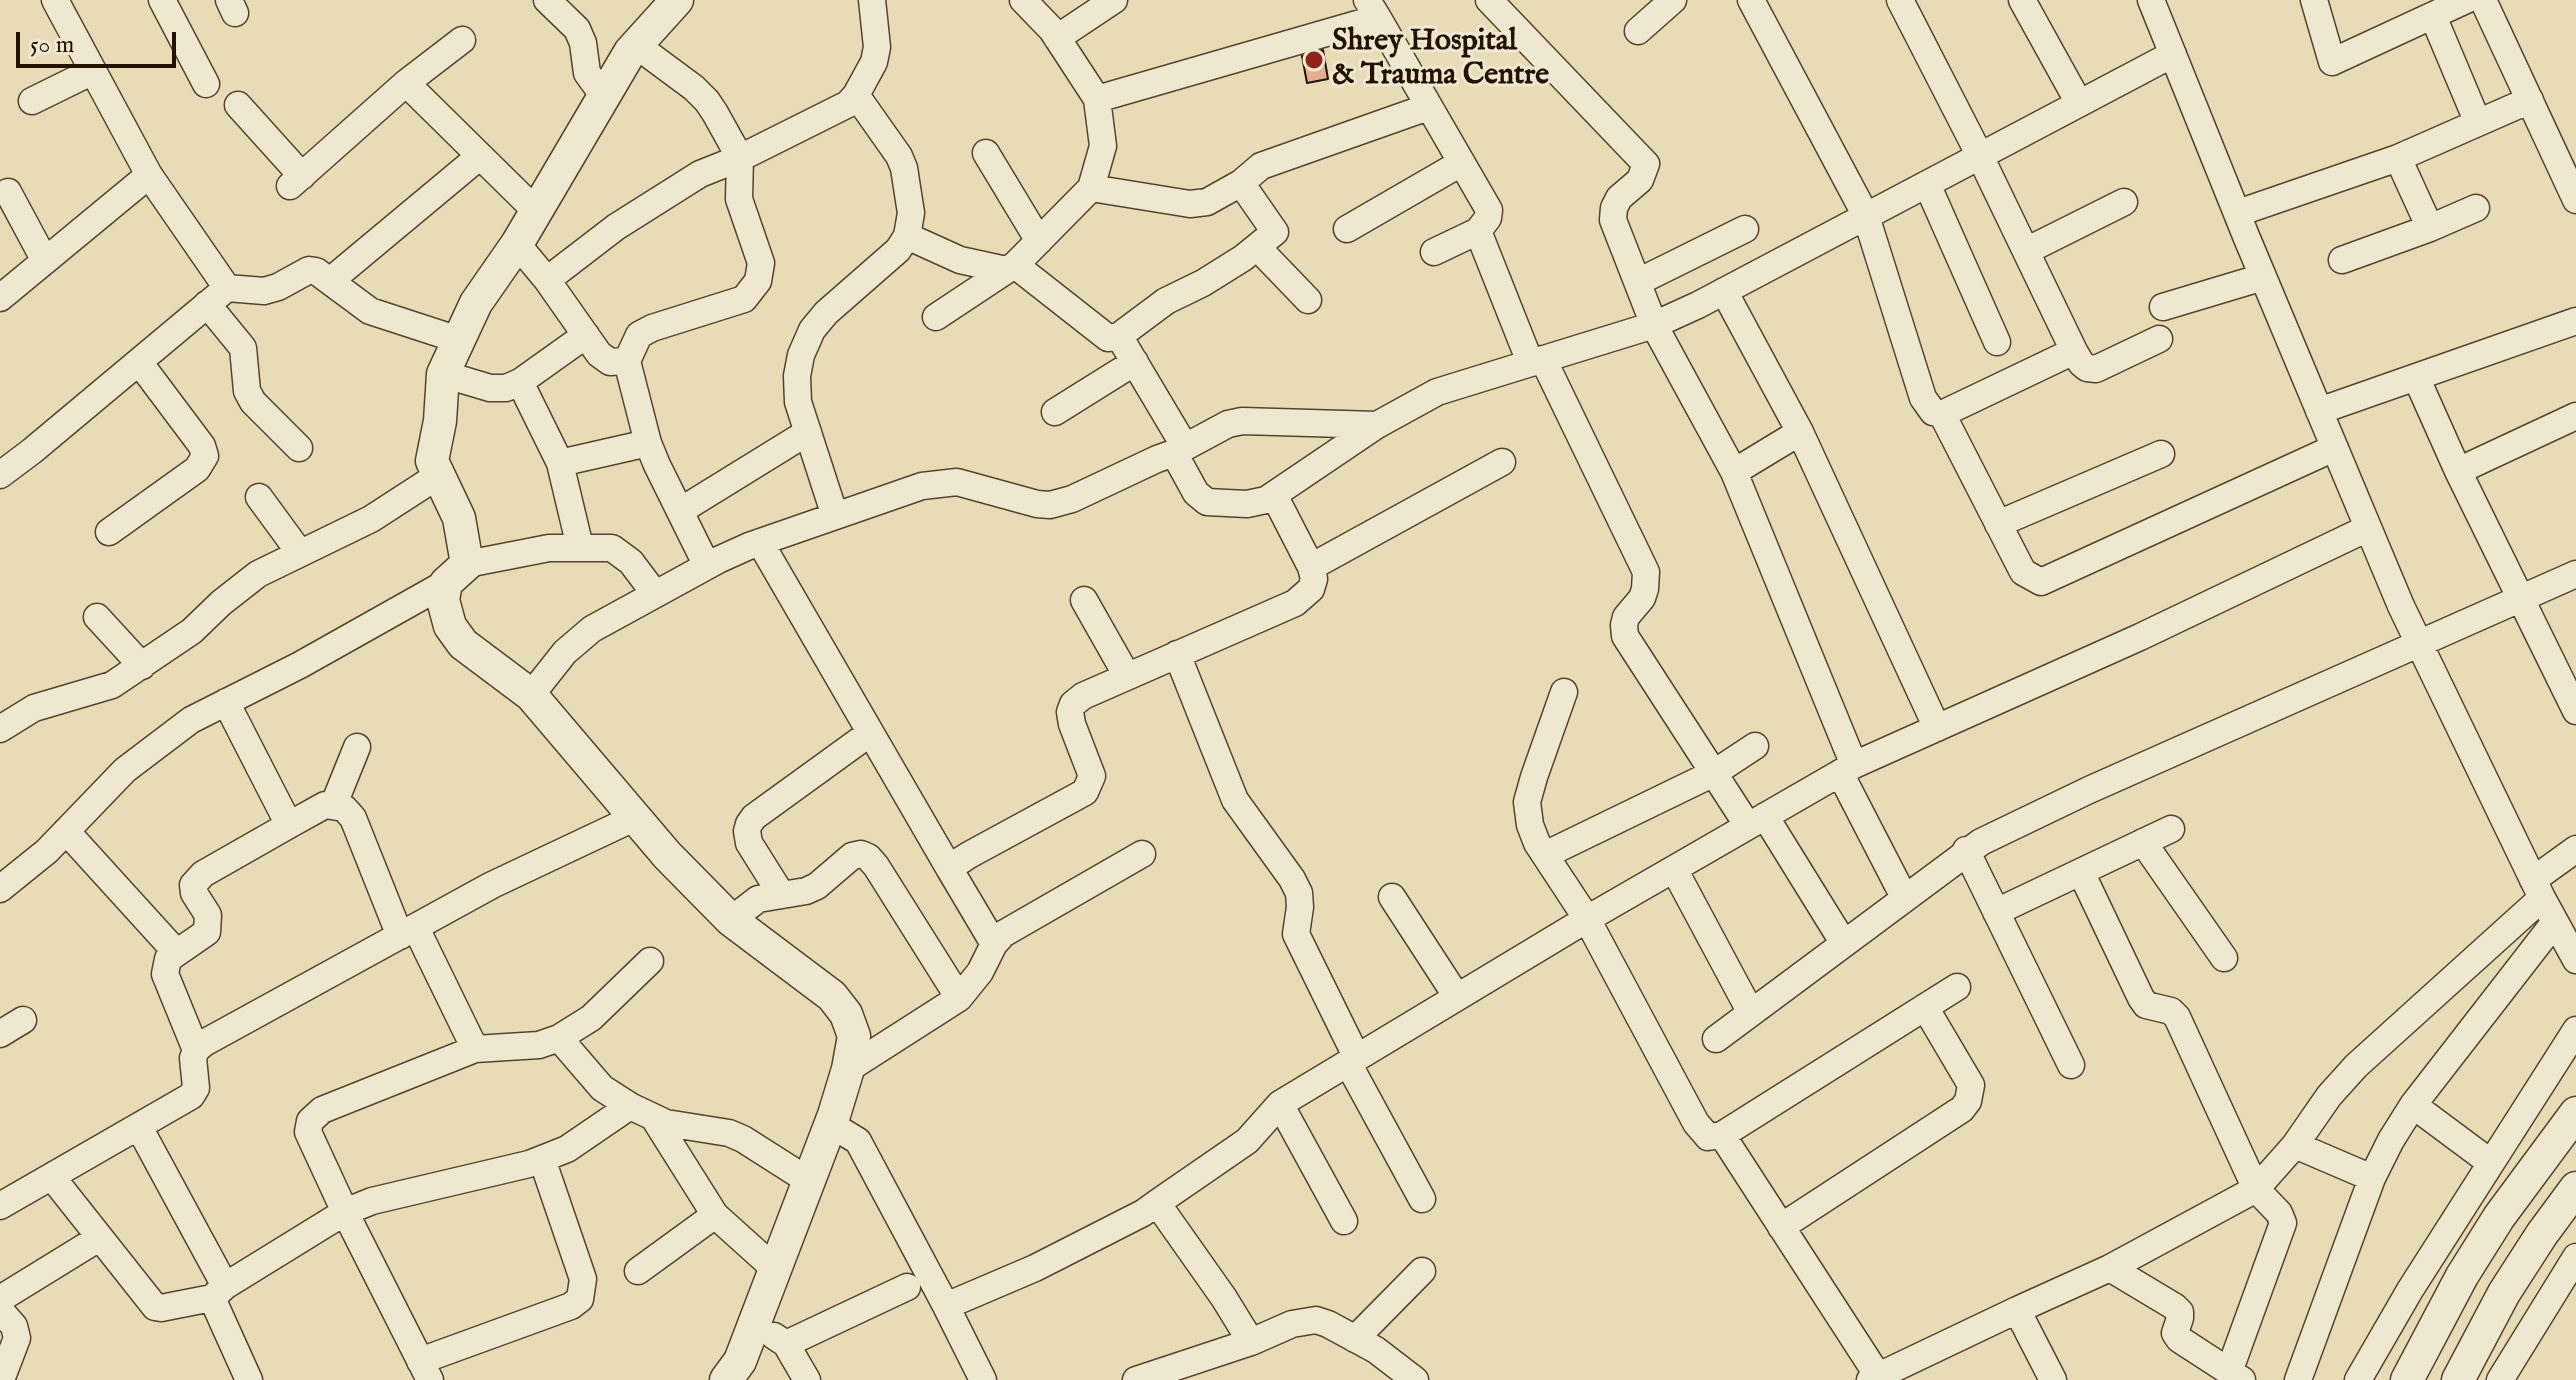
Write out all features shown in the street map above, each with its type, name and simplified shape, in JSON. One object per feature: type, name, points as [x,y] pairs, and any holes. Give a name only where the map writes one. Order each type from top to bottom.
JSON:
[{"type":"street","points":[[55,0],[243,348],[247,391],[253,402],[299,448]]},
{"type":"street","points":[[162,0],[206,84]]},
{"type":"street","points":[[547,0],[577,29],[583,43],[587,73],[603,95]]},
{"type":"street","points":[[677,0],[636,45],[603,95],[517,244],[476,303],[443,374],[440,421],[432,461],[459,518],[457,573],[443,600],[450,626],[463,644],[531,695],[667,855],[731,920],[832,996],[846,1014],[854,1036],[848,1069],[809,1181],[740,1361],[726,1380]]},
{"type":"street","points":[[547,280],[616,227],[700,174],[740,158],[848,104],[874,62],[877,47],[872,0]]},
{"type":"street","points":[[936,317],[1010,268],[1091,188],[1103,146],[1097,99],[1057,38],[1023,0]]},
{"type":"street","points":[[1057,38],[1114,0]]},
{"type":"street","points":[[1489,0],[1646,164],[1640,180],[1619,198],[1613,220],[1654,325],[1734,472],[1847,769],[1904,897]]},
{"type":"street","points":[[1638,31],[1673,0]]},
{"type":"street","points":[[1751,0],[1866,216],[1927,407],[1942,414],[2023,572],[2041,582],[2334,448]]},
{"type":"street","points":[[1900,0],[2081,363],[2087,368],[2096,369],[2159,339]]},
{"type":"street","points":[[2022,0],[2079,103]]},
{"type":"street","points":[[2151,0],[2418,646],[2537,889],[2576,960]]},
{"type":"street","points":[[2314,0],[2332,62],[2466,0]]},
{"type":"street","points":[[2483,0],[2574,193]]},
{"type":"street","points":[[1097,99],[1373,9],[1489,210],[1488,218],[1478,231],[1434,252]]},
{"type":"street","points":[[2433,16],[2478,123]]},
{"type":"street","points":[[238,105],[296,181],[406,83],[462,40]]},
{"type":"street","points":[[636,45],[707,101],[740,158],[739,199],[761,263],[755,287],[737,302],[669,321],[639,335],[627,361],[648,443],[707,566]]},
{"type":"street","points":[[1119,336],[1180,450],[1196,493],[1207,502],[1247,504],[1266,500],[1377,425],[1437,392],[1654,325],[2173,54]]},
{"type":"street","points":[[32,101],[93,71]]},
{"type":"street","points":[[406,83],[536,211]]},
{"type":"street","points":[[835,516],[798,402],[797,376],[801,355],[812,330],[826,313],[898,250],[907,236],[911,213],[904,168],[899,156],[856,95]]},
{"type":"street","points":[[2238,213],[2398,158],[2530,100]]},
{"type":"street","points":[[1091,188],[1190,204],[1207,202],[1241,183],[1261,166],[1428,107]]},
{"type":"street","points":[[986,153],[1039,241]]},
{"type":"street","points":[[330,281],[480,156]]},
{"type":"street","points":[[2398,158],[2430,228]]},
{"type":"street","points":[[1347,229],[1461,163]]},
{"type":"street","points":[[0,298],[149,175]]},
{"type":"street","points":[[907,236],[960,260],[1010,268],[1108,338],[1119,336],[1166,301],[1203,283],[1275,232],[1241,183]]},
{"type":"street","points":[[1927,184],[1997,342]]},
{"type":"street","points":[[8,192],[45,261]]},
{"type":"street","points":[[2026,251],[2124,202]]},
{"type":"street","points":[[2342,260],[2476,208]]},
{"type":"street","points":[[1638,282],[1745,229]]},
{"type":"street","points":[[1478,231],[1536,360],[1646,572],[1642,598],[1626,617],[1625,636],[1714,773],[1756,821],[1843,942]]},
{"type":"street","points":[[517,244],[547,280],[599,354],[610,362],[627,361]]},
{"type":"street","points":[[1257,247],[1308,300]]},
{"type":"street","points":[[0,475],[217,296],[264,291],[309,270],[316,271],[370,311],[459,340]]},
{"type":"street","points":[[2163,307],[2263,277]]},
{"type":"street","points":[[1724,291],[1800,432],[1937,728]]},
{"type":"street","points":[[2319,411],[2576,321]]},
{"type":"street","points":[[443,374],[490,388],[506,388],[520,382],[586,335]]},
{"type":"street","points":[[1942,414],[2074,351]]},
{"type":"street","points":[[109,532],[197,469],[205,456],[202,446],[139,362]]},
{"type":"street","points":[[1055,412],[1135,362]]},
{"type":"street","points":[[2416,377],[2458,471],[2576,711]]},
{"type":"street","points":[[520,382],[560,463],[580,547]]},
{"type":"street","points":[[2458,471],[2576,416]]},
{"type":"street","points":[[531,695],[579,639],[592,629],[707,566],[760,542],[922,486],[941,482],[973,484],[1037,504],[1062,502],[1180,450],[1228,424],[1242,421],[1377,425]]},
{"type":"street","points":[[680,511],[808,432]]},
{"type":"street","points":[[1734,472],[1800,432]]},
{"type":"street","points":[[560,463],[648,443]]},
{"type":"street","points":[[1998,524],[2161,454]]},
{"type":"street","points":[[1311,567],[1502,462]]},
{"type":"street","points":[[0,729],[34,708],[112,685],[192,631],[258,574],[371,519],[439,475]]},
{"type":"street","points":[[949,868],[1085,792],[1092,776],[1070,712],[1073,704],[1083,696],[1295,603],[1311,589],[1314,579],[1311,567],[1274,495]]},
{"type":"street","points":[[259,497],[300,553]]},
{"type":"street","points":[[946,1306],[1035,1268],[1143,1213],[1247,1141],[1280,1104],[1587,919],[1847,769],[2140,637],[2368,528]]},
{"type":"street","points":[[760,542],[994,944]]},
{"type":"street","points":[[2,881],[47,851],[125,770],[191,720],[300,665],[457,573],[549,548],[612,548],[631,562],[655,594]]},
{"type":"street","points":[[1716,1039],[1966,850],[2089,790],[2576,574]]},
{"type":"street","points":[[1084,600],[1127,676]]},
{"type":"street","points":[[97,617],[142,666]]},
{"type":"street","points":[[1177,654],[1235,800],[1299,893],[1296,934],[1301,950],[1422,1199]]},
{"type":"street","points":[[1564,692],[1527,802],[1530,825],[1545,855],[1587,919],[1696,1123],[1708,1137],[1722,1135],[1957,987]]},
{"type":"street","points":[[226,702],[289,825]]},
{"type":"street","points":[[781,894],[749,843],[749,824],[754,817],[870,733]]},
{"type":"street","points":[[1545,855],[1714,773],[1755,746]]},
{"type":"street","points":[[334,804],[357,747]]},
{"type":"street","points":[[0,1206],[191,1096],[196,1088],[193,1068],[196,1050],[165,974],[165,966],[176,952],[207,932],[208,915],[194,893],[193,885],[197,878],[325,805],[344,808],[353,818],[408,932],[475,1049]]},
{"type":"street","points":[[196,1050],[492,885],[636,817]]},
{"type":"street","points":[[1996,912],[2171,829]]},
{"type":"street","points":[[66,831],[176,952]]},
{"type":"street","points":[[2143,842],[2224,958]]},
{"type":"street","points":[[1722,1135],[1874,1378],[1908,1372],[2017,1310],[2110,1268],[2256,1189],[2295,1145],[2329,1096],[2356,1066],[2576,849]]},
{"type":"street","points":[[1966,850],[2071,1065]]},
{"type":"street","points":[[731,920],[758,899],[806,891],[817,886],[852,856],[861,854],[868,857],[959,998]]},
{"type":"street","points":[[848,1069],[959,998],[980,972],[994,944],[1003,934],[1142,854]]},
{"type":"street","points":[[1674,869],[1750,1011]]},
{"type":"street","points":[[2081,872],[2141,998],[2146,1005],[2171,1011],[2177,1017],[2256,1189],[2279,1213],[2283,1223],[2236,1376],[2179,1339],[2175,1333],[2180,1312],[2175,1307],[2110,1268]]},
{"type":"street","points":[[1392,897],[1457,997]]},
{"type":"street","points":[[2298,1380],[2372,1178],[2391,1140],[2413,1105],[2555,922]]},
{"type":"street","points":[[542,1159],[583,1279],[580,1299],[571,1306],[425,1371],[308,1132],[310,1121],[315,1114],[475,1049],[529,1046],[559,1038],[591,1018],[650,961]]},
{"type":"street","points":[[1781,1227],[1962,1109],[1968,1101],[1971,1085],[1925,1007]]},
{"type":"street","points":[[0,1034],[23,1020]]},
{"type":"street","points":[[2358,1380],[2410,1290],[2576,1030]]},
{"type":"street","points":[[559,1038],[602,1088],[630,1106],[682,1127],[729,1133],[809,1181]]},
{"type":"street","points":[[1280,1104],[1344,1221]]},
{"type":"street","points":[[2413,1105],[2491,1163]]},
{"type":"street","points":[[52,1177],[155,1307],[172,1307],[218,1292],[345,1212],[372,1201],[542,1159],[567,1149],[630,1106]]},
{"type":"street","points":[[2407,1380],[2469,1264],[2499,1217],[2576,1113]]},
{"type":"street","points":[[654,1118],[715,1215],[775,1269]]},
{"type":"street","points":[[830,1124],[858,1141],[983,1380]]},
{"type":"street","points":[[139,1127],[218,1292],[249,1380]]},
{"type":"street","points":[[2295,1145],[2372,1178]]},
{"type":"street","points":[[2458,1380],[2504,1293],[2576,1188]]},
{"type":"street","points":[[1157,1203],[1251,1342]]},
{"type":"street","points":[[638,1271],[715,1215]]},
{"type":"street","points":[[0,1299],[99,1238]]},
{"type":"street","points":[[2500,1380],[2576,1257]]},
{"type":"street","points":[[1355,1339],[1422,1271]]},
{"type":"street","points":[[786,1344],[907,1287]]},
{"type":"street","points":[[0,1310],[14,1326],[17,1338],[1,1380]]},
{"type":"street","points":[[2017,1310],[2053,1380]]},
{"type":"street","points":[[1136,1380],[1251,1342],[1292,1324],[1316,1320],[1376,1350],[1415,1380]]},
{"type":"street","points":[[752,1329],[777,1337],[786,1344],[807,1380]]},
{"type":"building","points":[[1323,50],[1328,79],[1307,83],[1302,56]]},
{"type":"place","name":"Shrey Hospital & Trauma Centre","points":[[1314,60]]}]
